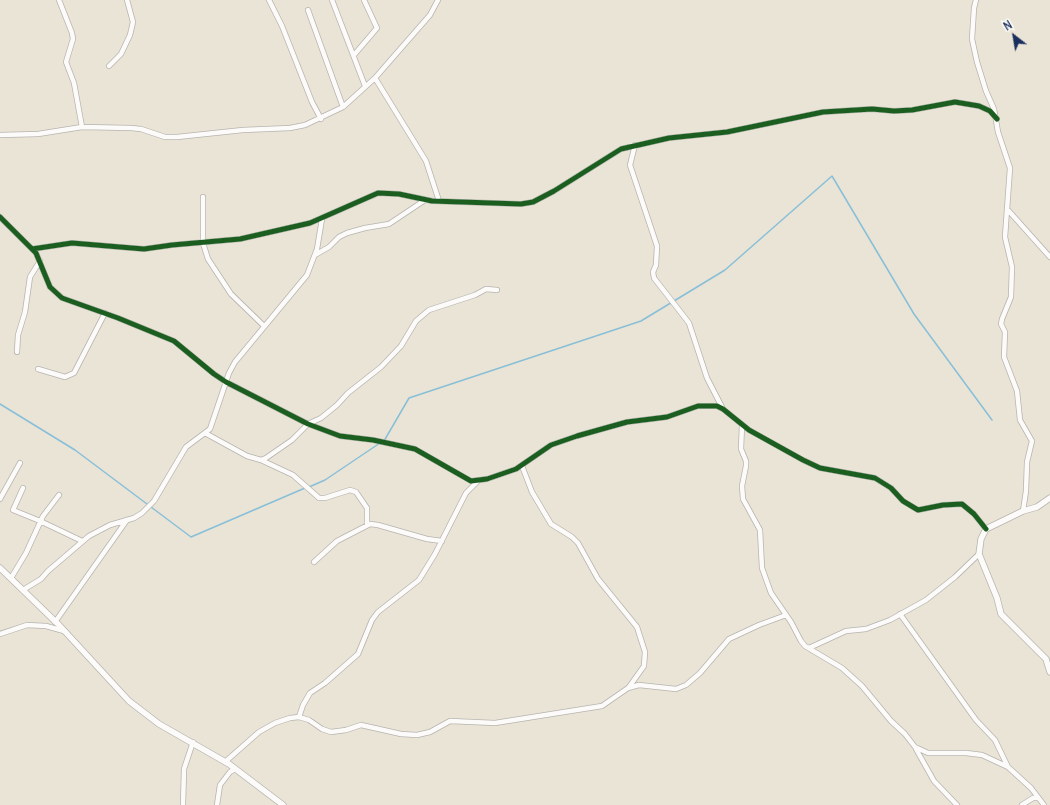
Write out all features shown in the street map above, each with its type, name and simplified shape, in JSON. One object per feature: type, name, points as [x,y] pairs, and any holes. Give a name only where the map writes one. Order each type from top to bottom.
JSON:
[{"type":"street","points":[[59,0],[72,33],[72,39],[66,62],[74,83],[82,127]]},
{"type":"street","points":[[109,66],[121,54],[130,35],[133,22],[127,0]]},
{"type":"street","points":[[269,0],[282,26],[320,119]]},
{"type":"street","points":[[332,0],[365,86]]},
{"type":"street","points":[[354,55],[377,28],[364,0]]},
{"type":"street","points":[[0,135],[38,134],[82,127],[141,129],[155,135],[177,138],[243,130],[294,128],[320,119],[343,106],[375,78],[430,15],[438,0]]},
{"type":"street","points":[[976,0],[972,39],[979,71],[997,119],[998,132],[1010,168],[1005,238],[1011,259],[1011,297],[1002,319],[1005,332],[1004,357],[1017,391],[1022,426],[1032,441],[1027,462],[1026,500],[1023,511]]},
{"type":"street","points":[[308,10],[343,106]]},
{"type":"street","points":[[375,78],[426,161],[439,201]]},
{"type":"street","points":[[32,249],[72,243],[144,249],[254,237],[299,227],[322,219],[378,193],[399,194],[425,200],[439,201],[521,204],[533,202],[621,148],[669,138],[726,132],[823,112],[872,109],[906,110],[955,102],[979,106],[990,111],[997,119]]},
{"type":"street","points":[[635,145],[630,165],[657,246],[656,265],[653,272],[654,278],[689,323],[707,378],[723,409]]},
{"type":"street","points":[[203,197],[203,243],[208,259],[231,294],[264,326]]},
{"type":"street","points":[[315,254],[329,247],[342,235],[364,228],[389,224],[425,200]]},
{"type":"street","points":[[1007,209],[1050,257]]},
{"type":"street","points":[[0,217],[32,249],[40,261],[50,287],[56,294],[67,300],[105,313],[174,341],[226,382],[308,424],[340,436],[373,440],[415,449],[471,481],[477,482],[522,466],[551,445],[597,430],[627,422],[667,417],[698,406],[717,406],[765,440],[820,468],[864,475],[882,482],[914,508],[921,510],[943,505],[962,504],[974,514],[986,529]]},
{"type":"street","points":[[24,590],[41,579],[82,541],[106,526],[127,520],[150,506],[186,447],[210,429],[226,382],[235,362],[304,278],[315,254],[322,219]]},
{"type":"street","points":[[17,352],[18,335],[25,312],[30,277],[40,261]]},
{"type":"street","points":[[261,460],[288,443],[308,424],[322,418],[337,405],[348,392],[382,367],[401,346],[416,321],[429,310],[475,295],[487,289],[497,290]]},
{"type":"street","points":[[38,369],[65,377],[74,373],[105,313]]},
{"type":"street","points":[[742,425],[741,449],[746,461],[742,486],[743,499],[760,530],[762,568],[773,597],[786,615],[801,641],[809,648],[842,668],[862,686],[915,747],[934,781],[957,805]]},
{"type":"street","points":[[205,433],[247,456],[261,460],[293,475],[319,498],[325,498],[350,490],[356,492],[367,508],[367,525]]},
{"type":"street","points":[[0,499],[20,463]]},
{"type":"street","points":[[225,762],[248,740],[268,726],[282,720],[299,717],[309,720],[322,729],[331,732],[346,730],[361,725],[400,734],[417,735],[430,732],[450,721],[495,723],[602,706],[628,688],[644,666],[645,652],[637,627],[598,579],[578,543],[572,537],[551,524],[532,492],[522,466]]},
{"type":"street","points":[[299,717],[303,705],[310,694],[358,654],[372,620],[398,595],[416,583],[442,541],[466,493],[477,482]]},
{"type":"street","points":[[23,488],[13,510],[82,541]]},
{"type":"street","points":[[11,578],[26,553],[40,521],[59,495]]},
{"type":"street","points":[[1050,498],[1038,507],[1023,511],[986,529],[981,539],[979,554],[997,598],[1001,614],[1046,659],[1050,672]]},
{"type":"street","points":[[55,622],[127,520]]},
{"type":"street","points":[[314,562],[337,541],[367,525],[378,525],[427,539],[442,541]]},
{"type":"street","points":[[809,648],[837,634],[866,629],[890,620],[934,594],[979,554]]},
{"type":"street","points":[[0,568],[64,631],[129,701],[159,724],[193,742],[225,762],[284,805]]},
{"type":"street","points":[[900,614],[976,720],[996,740],[1008,767]]},
{"type":"street","points":[[628,688],[639,685],[652,685],[676,689],[686,685],[700,673],[730,639],[759,625],[786,615]]},
{"type":"street","points":[[0,634],[27,624],[46,626],[64,631]]},
{"type":"street","points":[[183,805],[184,769],[193,742]]},
{"type":"street","points":[[915,747],[928,753],[966,753],[982,755],[1008,767],[1031,788],[1044,805]]},
{"type":"street","points":[[217,805],[220,785],[230,772],[235,769]]},
{"type":"street","points":[[1022,805],[1033,798],[1038,798]]},
{"type":"waterway","points":[[384,441],[409,398],[641,321],[725,270],[832,176],[914,314],[992,420]]},
{"type":"waterway","points":[[0,404],[75,450],[191,537],[305,488]]},
{"type":"waterway","points":[[309,487],[325,480],[380,443]]},
{"type":"cycle path","points":[[32,249],[72,243],[144,249],[240,239],[310,223],[378,193],[399,194],[432,201],[521,204],[533,202],[554,191],[621,149],[669,138],[727,132],[823,112],[872,109],[894,111],[912,110],[955,102],[979,106],[990,111],[997,119]]},
{"type":"cycle path","points":[[0,217],[36,253],[50,287],[62,298],[118,318],[174,341],[226,382],[308,424],[340,436],[373,440],[415,449],[471,481],[487,479],[516,469],[551,445],[577,436],[627,422],[667,417],[698,406],[717,406],[749,430],[820,468],[875,478],[891,488],[903,501],[918,510],[943,505],[962,504],[974,514],[986,529]]}]
